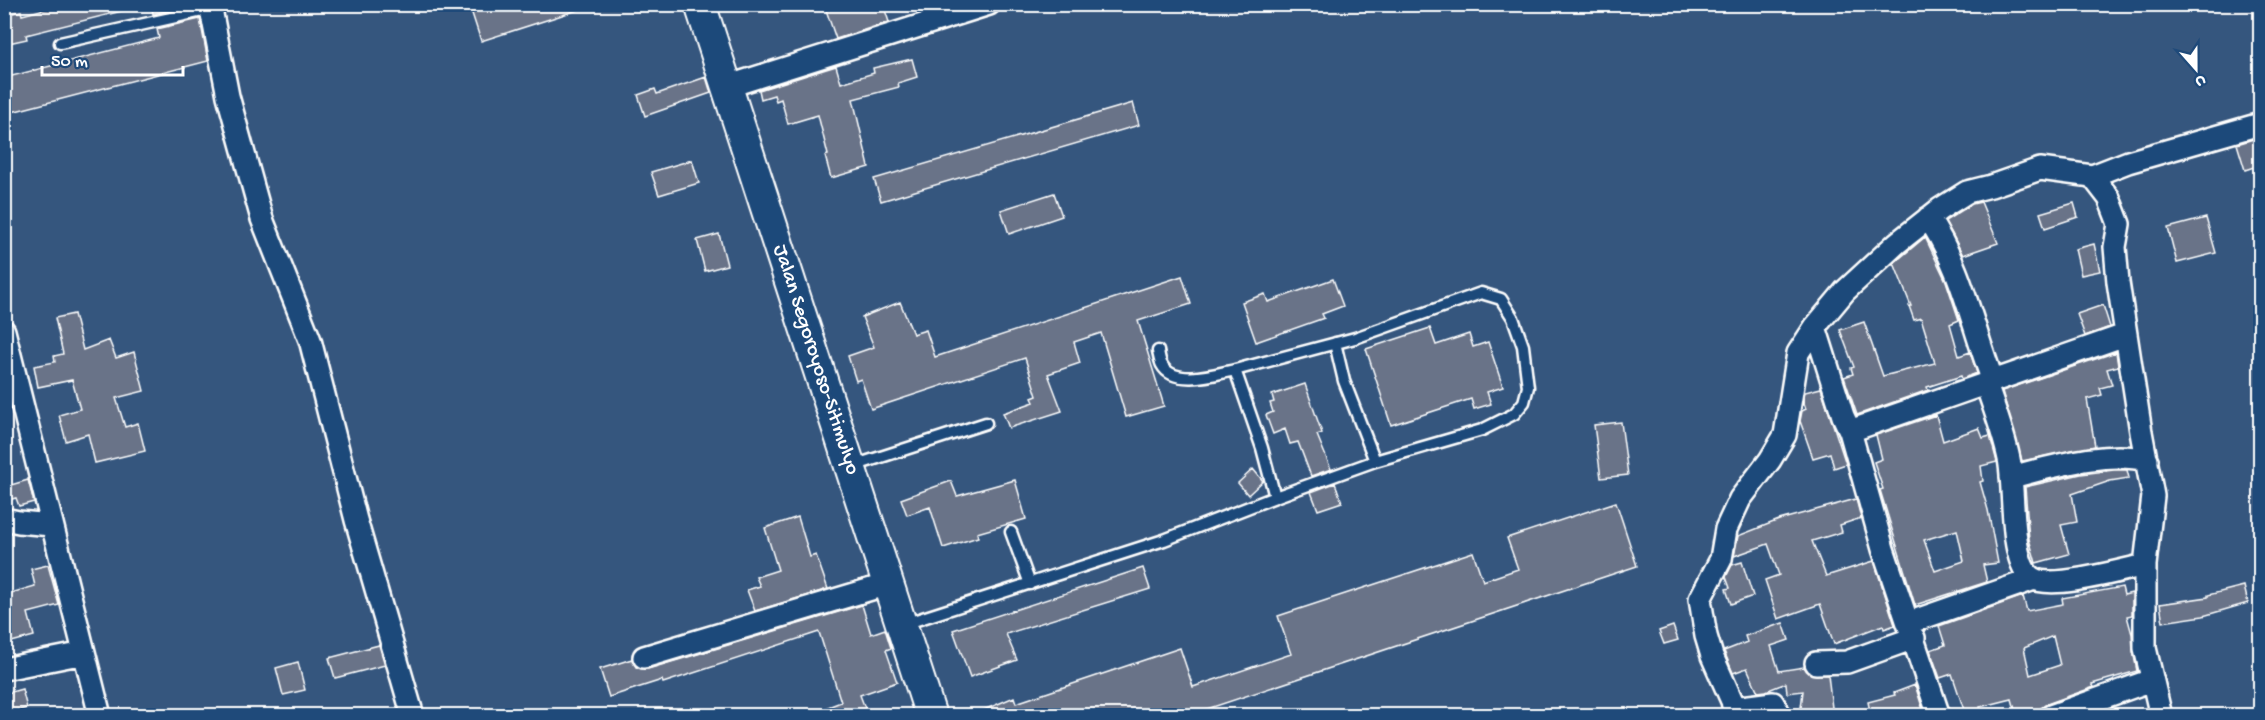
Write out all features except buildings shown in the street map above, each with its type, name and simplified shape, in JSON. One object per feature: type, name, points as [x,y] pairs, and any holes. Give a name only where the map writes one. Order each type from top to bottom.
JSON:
[{"type":"main road","name":"Jalan Segoroyoso-Sitimulyo","points":[[700,4],[931,716]]},
{"type":"street","points":[[726,87],[990,4]]},
{"type":"street","points":[[211,7],[228,96],[262,219],[310,340],[356,520],[413,716]]},
{"type":"street","points":[[1781,716],[1773,703],[1735,712],[1706,636],[1700,599],[1721,559],[1726,529],[1740,499],[1770,460],[1785,435],[1798,353],[1815,327],[1845,291],[1897,243],[1928,218],[1967,192],[2040,169],[2092,176],[2128,162],[2260,124]]},
{"type":"street","points":[[2092,176],[2109,198],[2119,224],[2115,246],[2125,335],[2153,496],[2145,565],[2145,648],[2161,716]]},
{"type":"street","points":[[1928,218],[1942,238],[1966,296],[1981,350],[2009,460],[2017,543],[2022,568],[2034,579],[2057,583],[2145,565]]},
{"type":"street","points":[[1815,327],[1843,416],[1850,431],[1872,514],[1939,716]]},
{"type":"street","points":[[4,331],[100,716]]},
{"type":"street","points":[[1850,431],[2125,335]]},
{"type":"street","points":[[2011,477],[2061,465],[2108,458],[2130,456],[2147,460]]},
{"type":"street","points":[[4,519],[51,525]]},
{"type":"street","points":[[1816,663],[1847,662],[1911,631],[2034,579]]},
{"type":"street","points":[[644,657],[888,584]]},
{"type":"street","points":[[4,669],[84,653]]},
{"type":"street","points":[[2051,716],[2152,680]]},
{"type":"lane","points":[[60,42],[211,7]]},
{"type":"lane","points":[[901,625],[1164,540],[1375,461],[1482,430],[1514,414],[1524,402],[1528,387],[1523,346],[1513,318],[1501,299],[1481,292],[1335,343],[1208,376],[1186,378],[1170,374],[1162,366],[1158,351]]},
{"type":"lane","points":[[1335,343],[1344,381],[1375,461]]},
{"type":"lane","points":[[1235,370],[1262,448],[1275,497]]},
{"type":"lane","points":[[850,467],[986,423]]},
{"type":"lane","points":[[1011,532],[1030,584]]}]
